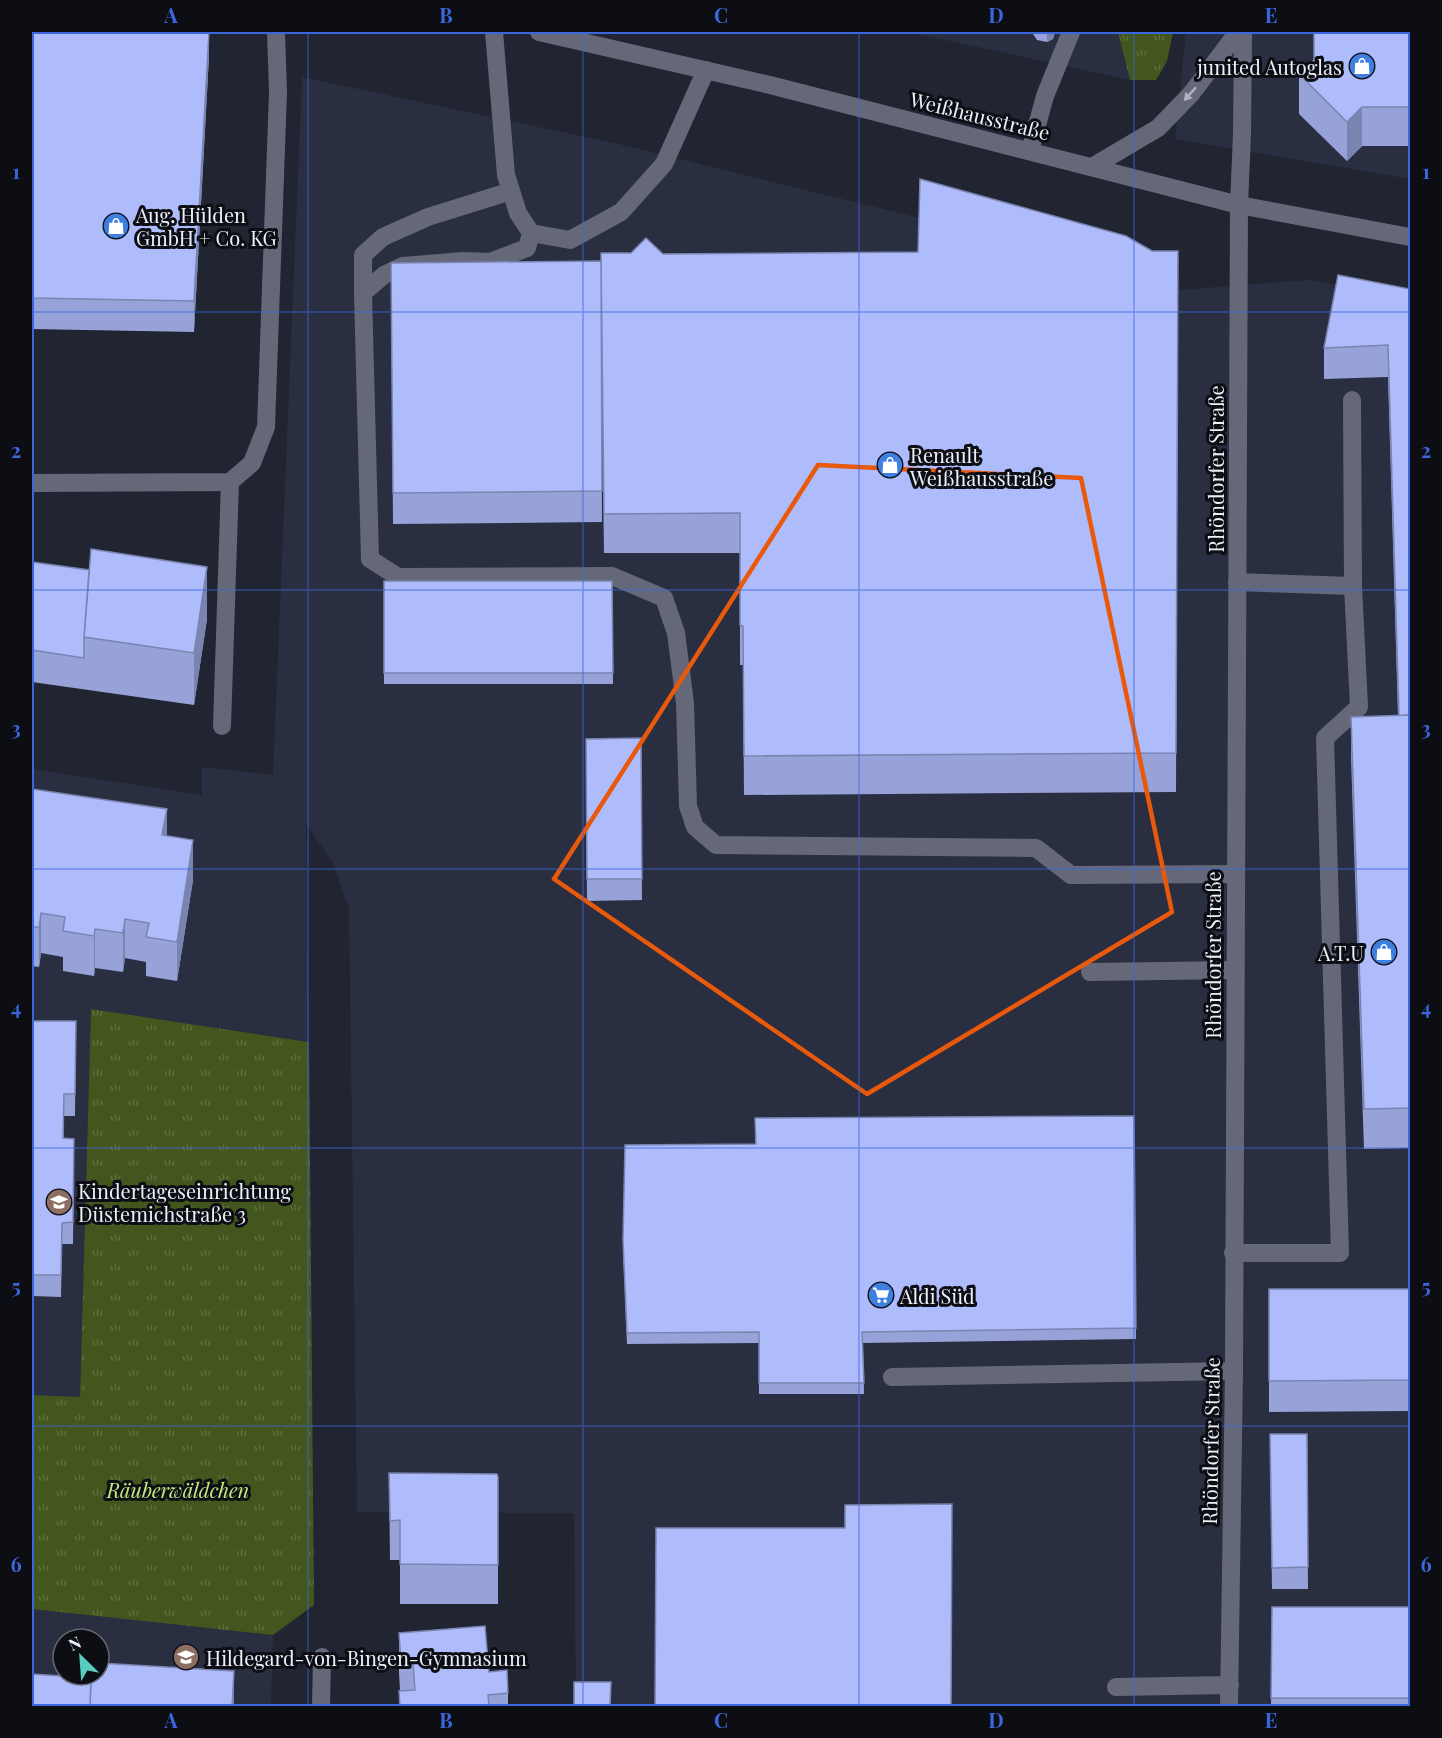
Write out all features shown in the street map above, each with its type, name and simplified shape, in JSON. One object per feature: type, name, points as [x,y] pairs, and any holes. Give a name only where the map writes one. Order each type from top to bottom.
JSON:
[{"type":"street","points":[[32,483],[230,482],[252,463],[267,427],[278,92],[276,32]]},
{"type":"street","points":[[494,32],[506,175],[518,213],[531,233],[570,240],[621,212],[664,164],[706,70]]},
{"type":"street","name":"Weißhausstraße","points":[[539,32],[706,70],[1239,205],[1410,237]]},
{"type":"street","points":[[1030,151],[1046,96],[1071,32]]},
{"type":"street","points":[[1092,167],[1158,128],[1191,94],[1238,32]]},
{"type":"street","name":"Rhöndorfer Straße","points":[[1229,1707],[1234,1371],[1239,205],[1243,32]]},
{"type":"street","points":[[511,191],[428,217],[383,237],[363,255],[370,559],[398,577],[612,576],[664,598],[676,633],[685,704],[688,806],[695,827],[716,845],[1036,848],[1071,875],[1236,873]]},
{"type":"street","points":[[363,293],[384,275],[403,266],[463,261],[490,262],[527,248],[531,233]]},
{"type":"street","points":[[1233,1253],[1340,1253],[1325,738],[1359,707],[1353,586],[1352,400]]},
{"type":"street","points":[[222,726],[230,482]]},
{"type":"street","points":[[1237,582],[1353,586]]},
{"type":"street","points":[[1090,972],[1235,969]]},
{"type":"street","points":[[892,1377],[1234,1371]]},
{"type":"street","points":[[321,1707],[322,1657]]},
{"type":"street","points":[[1116,1687],[1230,1685]]},
{"type":"highlighted area","points":[[818,465],[1081,478],[1172,912],[867,1094],[554,879]]},
{"type":"shaded area","points":[[908,32],[1118,32],[1130,80]]},
{"type":"shaded area","points":[[1186,32],[1410,32],[1410,179],[1175,139]]},
{"type":"shaded area","points":[[302,77],[614,143],[920,218],[1153,290],[1309,280],[1410,298],[1410,1706],[576,1706],[574,1513],[357,1512],[349,909],[333,863],[306,824],[309,1042],[91,1009],[80,1398],[32,1395],[32,769],[202,795],[202,767],[273,775]]},
{"type":"shaded area","name":"Hildegard-von-Bingen-Gymnasium","points":[[32,1609],[273,1635],[271,1706],[32,1706]]},
{"type":"green space","points":[[1118,32],[1173,32],[1167,61],[1156,80],[1130,80]]},
{"type":"green space","name":"Räuberwäldchen","points":[[91,1009],[309,1042],[314,1605],[273,1635],[32,1609],[32,1395],[80,1397]]},
{"type":"building","name":"Aug. Hülden GmbH + Co. KG","points":[[32,32],[209,32],[194,301],[32,298]]},
{"type":"building","name":"junited Autoglas","points":[[1314,32],[1410,32],[1410,107],[1362,107],[1347,122],[1299,74],[1314,60]]},
{"type":"building","name":"Renault Weißhausstraße","points":[[920,179],[1126,236],[1152,251],[1178,251],[1176,753],[744,756],[743,626],[740,625],[740,513],[604,514],[601,253],[631,253],[646,238],[663,254],[918,252]]},
{"type":"building","points":[[601,261],[602,491],[393,493],[391,263]]},
{"type":"building","points":[[1338,275],[1410,289],[1410,715],[1399,716],[1388,345],[1324,348]]},
{"type":"building","points":[[91,549],[207,567],[194,653],[84,637]]},
{"type":"building","points":[[32,562],[89,570],[84,658],[32,650]]},
{"type":"building","points":[[384,581],[612,581],[613,673],[384,673]]},
{"type":"building","name":"A.T.U","points":[[1410,715],[1410,1108],[1364,1109],[1351,717]]},
{"type":"building","points":[[641,738],[642,879],[587,879],[586,739]]},
{"type":"building","points":[[32,789],[167,809],[162,835],[193,840],[177,942],[146,937],[149,923],[125,919],[123,933],[95,929],[94,936],[63,931],[65,917],[41,913],[39,928],[32,926]]},
{"type":"building","points":[[32,1021],[76,1021],[75,1094],[64,1094],[63,1138],[74,1139],[73,1222],[62,1223],[61,1275],[32,1275]]},
{"type":"building","name":"Aldi Süd","points":[[1134,1116],[1136,1328],[862,1332],[864,1383],[759,1383],[759,1332],[627,1333],[623,1240],[625,1145],[756,1144],[755,1118]]},
{"type":"building","points":[[1269,1289],[1410,1289],[1410,1380],[1269,1381]]},
{"type":"building","points":[[1270,1434],[1307,1434],[1308,1567],[1272,1568]]},
{"type":"building","points":[[389,1473],[497,1474],[498,1565],[400,1564],[400,1520],[390,1521]]},
{"type":"building","points":[[952,1504],[951,1707],[655,1707],[656,1528],[845,1528],[845,1505]]},
{"type":"building","points":[[1272,1607],[1410,1607],[1410,1698],[1271,1698]]},
{"type":"building","points":[[485,1626],[489,1672],[507,1670],[508,1693],[488,1695],[489,1707],[400,1707],[399,1691],[415,1690],[413,1663],[401,1663],[399,1633]]},
{"type":"building","points":[[111,1664],[234,1671],[232,1707],[90,1707],[91,1687],[111,1687]]},
{"type":"building","points":[[32,1674],[51,1675],[51,1687],[91,1687],[90,1707],[32,1707]]},
{"type":"building","points":[[574,1682],[611,1682],[610,1707],[574,1707]]},
{"type":"place","name":"junited Autoglas","points":[[1362,66]]},
{"type":"place","name":"Aug. Hülden GmbH + Co. KG","points":[[116,226]]},
{"type":"place","name":"Renault Weißhausstraße","points":[[890,465]]},
{"type":"place","name":"A.T.U","points":[[1384,952]]},
{"type":"place","name":"Kindertageseinrichtung Düstemichstraße 3","points":[[59,1202]]},
{"type":"place","name":"Aldi Süd","points":[[881,1295]]},
{"type":"place","name":"Hildegard-von-Bingen-Gymnasium","points":[[186,1657]]}]
